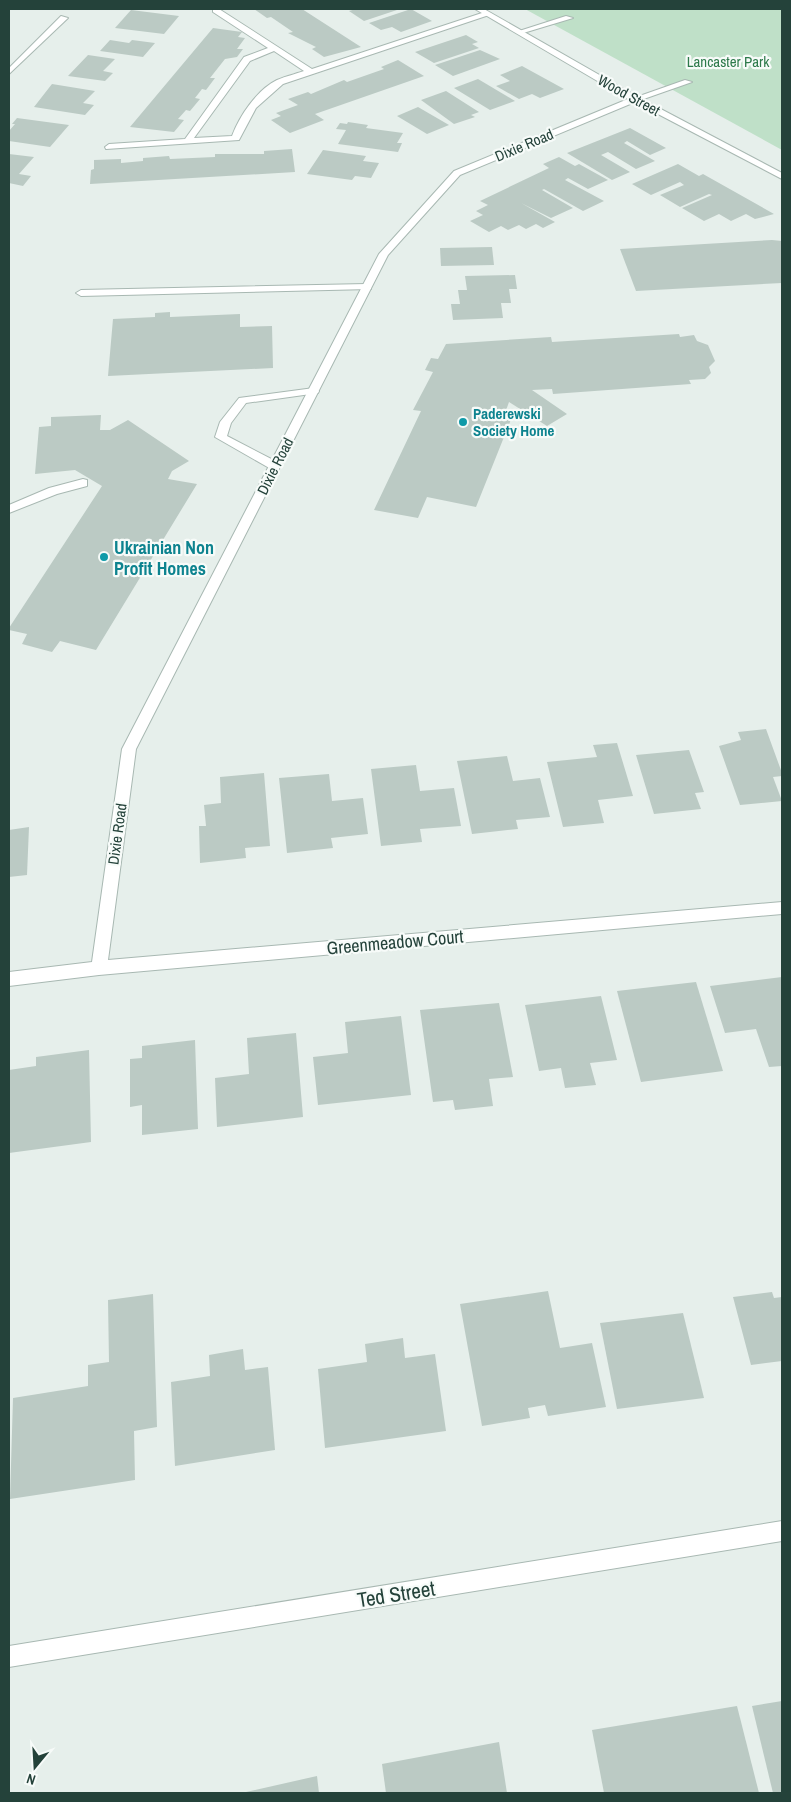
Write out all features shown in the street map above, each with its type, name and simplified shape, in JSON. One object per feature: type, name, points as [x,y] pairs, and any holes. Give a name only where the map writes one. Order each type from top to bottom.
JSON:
[{"type":"street","name":"Wood Street","points":[[478,9],[635,99],[782,176]]},
{"type":"street","points":[[216,10],[311,72]]},
{"type":"street","points":[[109,147],[236,138],[240,125],[267,91],[280,82],[488,14]]},
{"type":"street","points":[[9,72],[64,18]]},
{"type":"street","points":[[520,32],[569,18]]},
{"type":"street","points":[[187,142],[246,59],[275,48]]},
{"type":"street","name":"Dixie Road","points":[[99,968],[129,749],[384,254],[456,174],[635,99],[688,82]]},
{"type":"street","points":[[81,293],[367,288]]},
{"type":"street","points":[[275,466],[221,437],[226,422],[243,400],[314,391]]},
{"type":"street","points":[[9,509],[53,491],[83,483]]},
{"type":"street","name":"Greenmeadow Court","points":[[9,979],[99,968],[782,908]]},
{"type":"street","name":"Ted Street","points":[[9,1657],[782,1531]]},
{"type":"green space","name":"Lancaster Park","points":[[525,9],[782,9],[782,150]]},
{"type":"building","points":[[254,9],[302,9],[361,47],[324,57],[312,49],[316,47],[288,33],[293,32],[271,17],[267,18]]},
{"type":"building","points":[[356,9],[400,9],[364,21],[349,11]]},
{"type":"building","points":[[411,9],[432,21],[401,32],[392,27],[381,30],[369,23]]},
{"type":"building","points":[[131,10],[179,16],[164,34],[115,28]]},
{"type":"building","points":[[213,28],[242,32],[238,37],[245,38],[237,49],[243,49],[237,57],[225,59],[210,78],[215,78],[206,90],[202,89],[195,98],[200,99],[190,111],[186,110],[178,119],[184,120],[174,132],[130,127]]},
{"type":"building","points":[[466,35],[478,42],[472,44],[479,48],[434,63],[415,52]]},
{"type":"building","points":[[110,40],[129,43],[132,40],[155,43],[143,57],[100,51]]},
{"type":"building","points":[[480,50],[500,59],[453,76],[435,65]]},
{"type":"building","points":[[88,55],[115,59],[103,71],[113,73],[105,81],[68,76]]},
{"type":"building","points":[[398,60],[424,76],[315,114],[324,120],[290,133],[271,120],[281,116],[276,113],[298,105],[288,99],[308,92],[311,94],[344,80],[347,82],[384,69],[381,67]]},
{"type":"building","points":[[522,66],[564,89],[540,98],[532,94],[519,99],[496,86],[510,81],[500,75]]},
{"type":"building","points":[[478,79],[515,101],[490,110],[454,88]]},
{"type":"building","points":[[52,84],[95,91],[83,103],[94,105],[85,115],[34,107]]},
{"type":"building","points":[[446,91],[479,112],[471,115],[475,117],[454,124],[421,100]]},
{"type":"building","points":[[418,107],[449,125],[427,134],[397,116]]},
{"type":"building","points":[[17,118],[69,125],[50,147],[9,141],[9,131]]},
{"type":"building","points":[[348,122],[368,125],[366,128],[403,133],[397,143],[402,143],[398,152],[338,144],[346,130],[336,129],[340,123],[347,124]]},
{"type":"building","points":[[630,128],[666,148],[650,155],[627,141],[624,143],[655,161],[636,169],[608,152],[601,155],[630,172],[612,180],[567,153]]},
{"type":"building","points":[[292,149],[295,172],[90,184],[94,160],[121,159],[121,163],[143,161],[143,158],[169,156],[170,159],[215,157],[215,154],[264,154],[264,151]]},
{"type":"building","points":[[323,150],[366,156],[363,161],[379,163],[371,178],[355,176],[352,180],[307,174]]},
{"type":"building","points":[[9,154],[34,157],[19,174],[31,176],[23,186],[9,183]]},
{"type":"building","points":[[559,157],[575,166],[579,164],[608,180],[588,189],[568,178],[565,180],[604,201],[583,211],[544,189],[542,190],[573,208],[551,218],[521,203],[555,222],[543,228],[536,224],[526,229],[519,225],[508,230],[501,226],[489,232],[470,221],[483,215],[476,211],[488,205],[480,201],[549,168],[543,164]]},
{"type":"building","points":[[678,164],[699,176],[703,174],[774,214],[755,219],[746,214],[731,221],[719,214],[704,221],[682,208],[712,195],[709,194],[680,207],[660,195],[684,185],[680,182],[651,195],[632,184]]},
{"type":"building","points":[[782,241],[782,283],[636,291],[620,249]]},
{"type":"building","points":[[492,247],[494,265],[441,266],[440,248]]},
{"type":"building","points":[[515,275],[517,289],[509,289],[511,303],[501,303],[503,318],[453,320],[451,304],[460,304],[458,290],[467,290],[465,276]]},
{"type":"building","points":[[170,312],[170,317],[240,314],[240,327],[272,326],[273,368],[108,376],[113,319],[155,317],[155,313]]},
{"type":"building","name":"Paderewski Society Home","points":[[679,334],[680,337],[694,335],[697,341],[708,345],[715,361],[709,367],[711,373],[705,379],[689,380],[691,384],[553,394],[552,389],[532,390],[567,414],[547,426],[509,402],[504,416],[512,417],[476,507],[427,497],[418,518],[374,510],[421,411],[413,410],[433,372],[425,370],[431,358],[438,359],[446,344],[551,337],[552,342]]},
{"type":"building","name":"Ukrainian Non Profit Homes","points":[[101,415],[100,430],[110,430],[128,420],[189,461],[172,471],[168,479],[197,484],[96,650],[60,641],[52,652],[22,644],[27,634],[9,630],[9,628],[102,486],[75,470],[35,474],[39,427],[51,426],[51,417]]},
{"type":"building","points":[[766,729],[782,773],[782,776],[773,777],[782,801],[740,805],[719,746],[741,740],[738,732]]},
{"type":"building","points":[[617,743],[633,796],[598,800],[604,823],[563,827],[547,762],[597,757],[593,745]]},
{"type":"building","points":[[689,750],[704,792],[695,793],[701,809],[654,814],[636,755]]},
{"type":"building","points":[[507,756],[513,781],[540,778],[550,817],[516,820],[518,829],[472,834],[457,761]]},
{"type":"building","points":[[416,765],[420,791],[454,788],[461,826],[420,829],[422,842],[381,846],[371,769]]},
{"type":"building","points":[[264,773],[270,846],[245,848],[246,858],[200,863],[199,826],[206,826],[204,805],[221,803],[220,777]]},
{"type":"building","points":[[329,774],[332,801],[363,798],[368,834],[331,838],[333,848],[287,853],[279,778]]},
{"type":"building","points":[[29,827],[27,875],[9,877],[9,830]]},
{"type":"building","points":[[782,977],[782,1066],[769,1067],[756,1029],[725,1033],[710,986]]},
{"type":"building","points":[[696,982],[723,1071],[641,1082],[617,991]]},
{"type":"building","points":[[601,996],[617,1060],[590,1063],[596,1085],[565,1088],[561,1068],[539,1071],[525,1005]]},
{"type":"building","points":[[499,1003],[513,1077],[489,1079],[493,1106],[455,1110],[453,1100],[433,1102],[420,1010]]},
{"type":"building","points":[[401,1016],[411,1095],[318,1105],[313,1057],[348,1053],[345,1022]]},
{"type":"building","points":[[296,1033],[303,1117],[217,1127],[215,1078],[249,1074],[247,1038]]},
{"type":"building","points":[[195,1040],[198,1129],[142,1135],[142,1105],[130,1107],[130,1059],[142,1058],[142,1046]]},
{"type":"building","points":[[89,1050],[91,1142],[9,1153],[9,1070],[36,1066],[36,1057]]},
{"type":"building","points":[[548,1291],[560,1348],[592,1343],[606,1407],[548,1416],[545,1405],[528,1408],[530,1418],[482,1426],[460,1304]]},
{"type":"building","points":[[772,1292],[774,1298],[782,1297],[782,1361],[751,1365],[733,1297]]},
{"type":"building","points":[[153,1294],[157,1427],[134,1431],[135,1480],[10,1499],[13,1398],[88,1386],[88,1365],[109,1362],[108,1300]]},
{"type":"building","points":[[683,1313],[704,1398],[617,1409],[600,1323]]},
{"type":"building","points":[[403,1338],[405,1358],[435,1354],[446,1431],[325,1448],[318,1369],[367,1362],[365,1344]]},
{"type":"building","points":[[243,1349],[245,1370],[268,1367],[275,1450],[175,1466],[171,1382],[210,1376],[209,1355]]},
{"type":"building","points":[[782,1701],[782,1793],[773,1793],[752,1706]]},
{"type":"building","points":[[737,1706],[759,1793],[604,1793],[592,1730]]},
{"type":"building","points":[[499,1742],[507,1793],[386,1793],[382,1764]]},
{"type":"building","points":[[317,1776],[319,1793],[246,1793],[246,1792]]},
{"type":"place","name":"Paderewski Society Home","points":[[463,422]]},
{"type":"place","name":"Ukrainian Non Profit Homes","points":[[104,557]]}]
